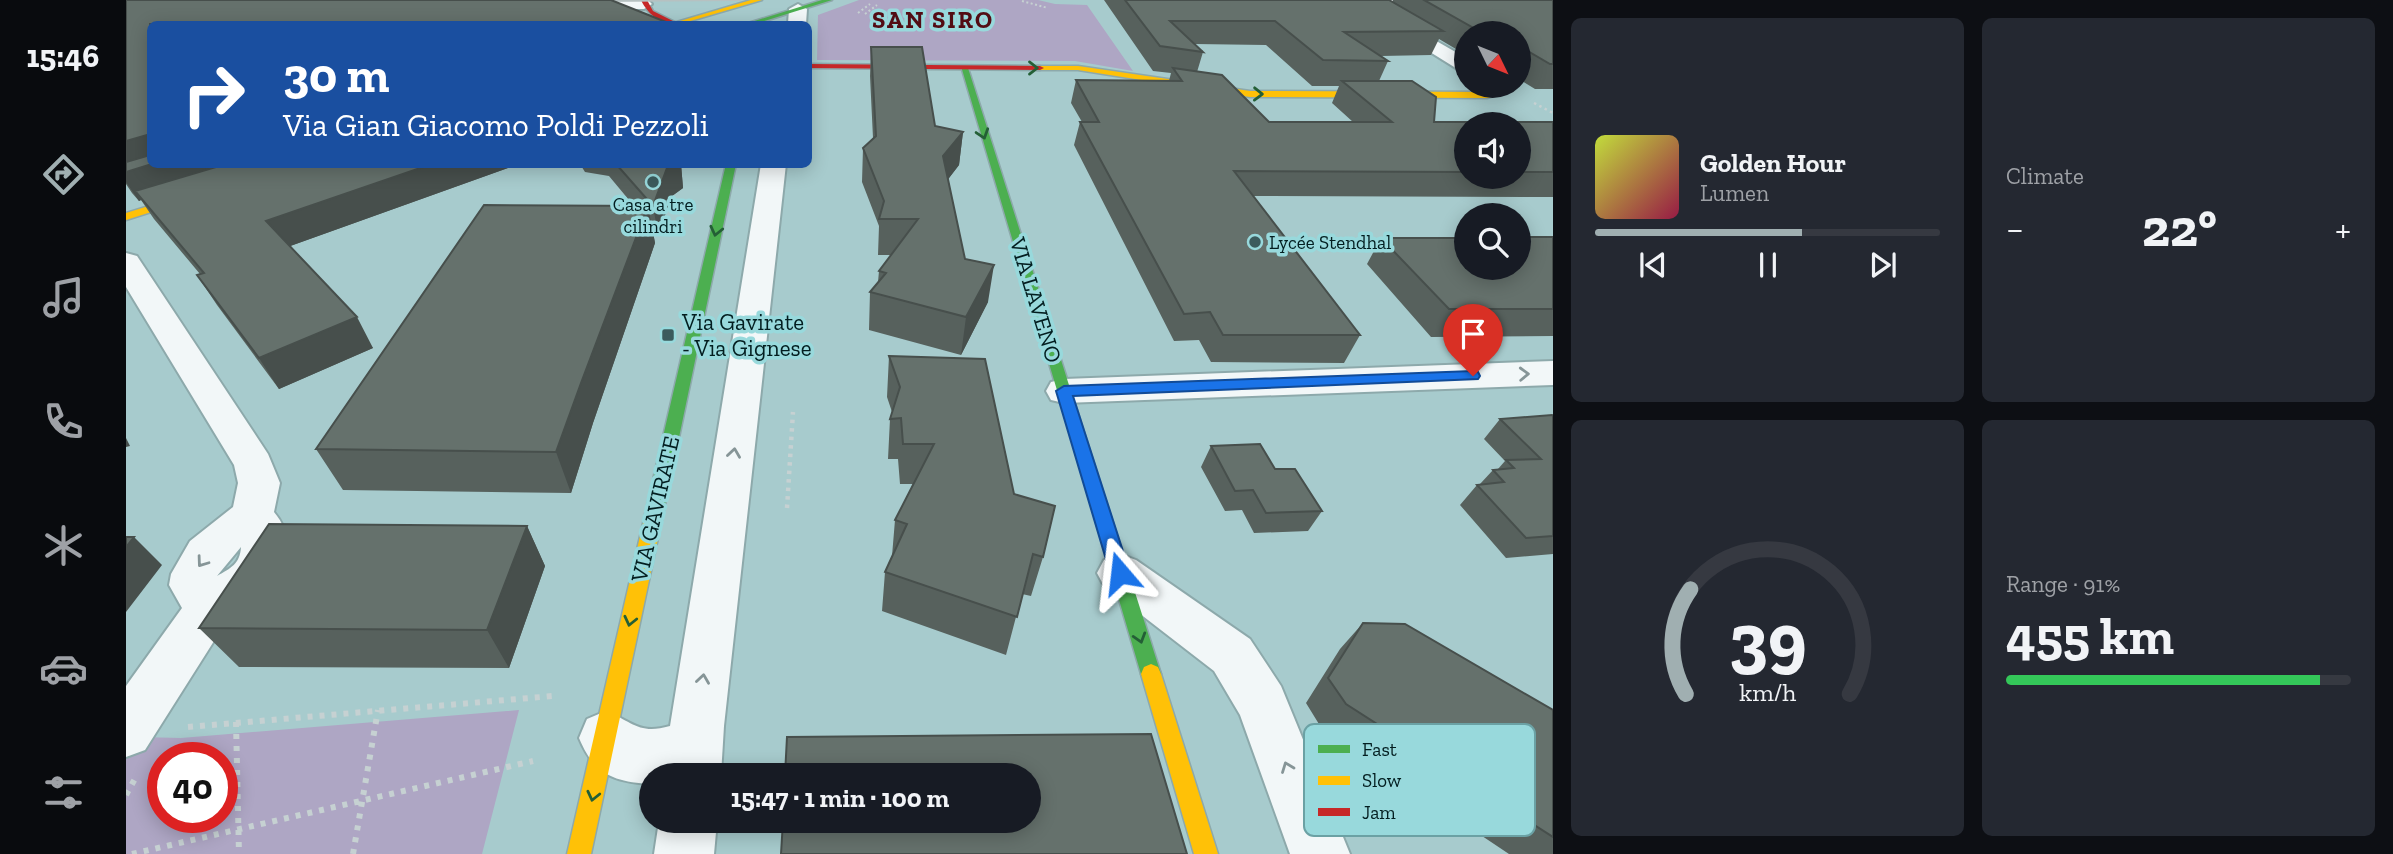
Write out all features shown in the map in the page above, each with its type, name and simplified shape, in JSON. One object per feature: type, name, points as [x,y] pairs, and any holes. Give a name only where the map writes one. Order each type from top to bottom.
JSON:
[{"type":"street","points":[[685,21],[758,0]]},
{"type":"street","points":[[770,21],[798,17],[828,0]]},
{"type":"street","points":[[1348,0],[1553,0]]},
{"type":"street","points":[[1360,0],[1454,59]]},
{"type":"street","points":[[554,4],[644,2],[650,12],[669,21]]},
{"type":"street","points":[[812,66],[1078,68],[1250,94],[1454,95]]},
{"type":"street","name":"VIA LAVENO","points":[[964,68],[1206,854]]},
{"type":"street","points":[[126,217],[284,168]]},
{"type":"street","name":"VIA GAVIRATE","points":[[579,854],[730,168]]},
{"type":"street","points":[[606,738],[625,755],[695,761],[697,726],[773,168]]},
{"type":"street","points":[[126,261],[254,464],[259,483],[252,516],[220,540],[192,575],[192,586],[198,594],[217,596],[126,731]]},
{"type":"street","points":[[1064,391],[1553,373]]},
{"type":"street","points":[[1120,573],[1232,655],[1262,704],[1304,813]]},
{"type":"street","points":[[684,854],[687,833]]},
{"type":"street","points":[[1313,836],[1320,854]]},
{"type":"path","points":[[1022,1],[1048,8]]},
{"type":"path","points":[[858,14],[870,4]]},
{"type":"path","points":[[865,14],[877,5]]},
{"type":"path","points":[[1527,100],[1553,113]]},
{"type":"path","points":[[787,508],[793,412]]},
{"type":"path","points":[[177,727],[553,696]]},
{"type":"path","points":[[352,854],[378,710]]},
{"type":"path","points":[[236,722],[239,854]]},
{"type":"path","points":[[132,854],[533,761]]},
{"type":"shaded area","points":[[859,0],[1038,0],[1055,4],[1087,5],[1133,71],[1075,61],[817,60],[818,15]]},
{"type":"shaded area","points":[[519,710],[482,854],[126,854],[126,757],[139,737],[181,738]]},
{"type":"building","points":[[126,0],[611,0],[664,21],[147,21],[147,135],[126,141]]},
{"type":"building","points":[[1125,0],[1389,0],[1443,31],[1344,32],[1388,61],[1323,60],[1275,21],[1170,21],[1203,52],[1160,46]]},
{"type":"building","points":[[1424,0],[1553,0],[1553,64],[1531,53],[1531,21],[1461,21]]},
{"type":"building","points":[[871,47],[922,47],[935,126],[963,132],[943,156],[965,259],[994,265],[966,317],[870,292],[886,273],[879,271],[918,219],[879,219],[884,201],[863,148],[876,136]]},
{"type":"building","points":[[1173,68],[1222,75],[1269,122],[1392,122],[1342,81],[1412,81],[1436,97],[1434,122],[1454,122],[1454,172],[1234,171],[1360,335],[1223,335],[1210,312],[1184,314],[1080,122],[1099,122],[1076,80],[1182,81]]},
{"type":"building","points":[[1531,122],[1553,122],[1553,172],[1531,172]]},
{"type":"building","points":[[147,156],[147,166],[126,172],[126,162]]},
{"type":"building","points":[[213,168],[420,168],[266,221],[357,317],[259,358],[197,275],[204,273],[135,191]]},
{"type":"building","points":[[620,168],[667,168],[653,206]]},
{"type":"building","points":[[484,205],[648,206],[556,452],[316,449]]},
{"type":"building","points":[[1531,237],[1553,237],[1553,309],[1449,309],[1381,238],[1454,238],[1454,280],[1531,280]]},
{"type":"building","points":[[889,356],[985,359],[1014,494],[1055,506],[1043,557],[1033,554],[1017,617],[885,572],[907,524],[895,520],[934,444],[903,444],[901,418],[890,419],[900,387]]},
{"type":"building","points":[[1552,415],[1553,536],[1526,538],[1477,485],[1504,482],[1493,470],[1514,468],[1506,460],[1541,459],[1500,419]]},
{"type":"building","points":[[1260,444],[1275,469],[1295,469],[1322,511],[1266,513],[1253,490],[1235,491],[1211,446]]},
{"type":"building","points":[[269,524],[527,526],[487,630],[199,628]]},
{"type":"building","points":[[126,537],[134,537],[126,547]]},
{"type":"building","points":[[1363,623],[1405,624],[1553,710],[1553,837],[1535,825],[1535,724],[1377,724],[1346,704],[1328,678]]},
{"type":"building","points":[[1151,734],[1187,854],[781,854],[782,833],[1041,833],[1041,763],[786,763],[787,737]]},
{"type":"tram line","points":[[595,1],[740,0]]},
{"type":"traffic: fast","points":[[759,21],[829,0]]},
{"type":"traffic: fast","points":[[964,68],[1151,674]]},
{"type":"traffic: fast","points":[[653,519],[730,168]]},
{"type":"traffic: slow","points":[[685,21],[759,0]]},
{"type":"traffic: slow","points":[[1040,68],[1078,68],[1250,94],[1454,95]]},
{"type":"traffic: slow","points":[[126,217],[284,168]]},
{"type":"traffic: slow","points":[[579,854],[653,519]]},
{"type":"traffic: slow","points":[[1151,674],[1206,854]]},
{"type":"traffic: jam","points":[[644,0],[650,12],[669,21]]},
{"type":"traffic: jam","points":[[812,66],[1040,68]]},
{"type":"place","name":"Casa a tre cilindri","points":[[653,182]]},
{"type":"place","name":"Lycée Stendhal","points":[[1255,242]]},
{"type":"place","name":"Via Gavirate - Via Gignese","points":[[668,335]]},
{"type":"district","name":"SAN SIRO","points":[[933,20]]},
{"type":"route","points":[[1120,573],[1064,391],[1473,376]]}]
